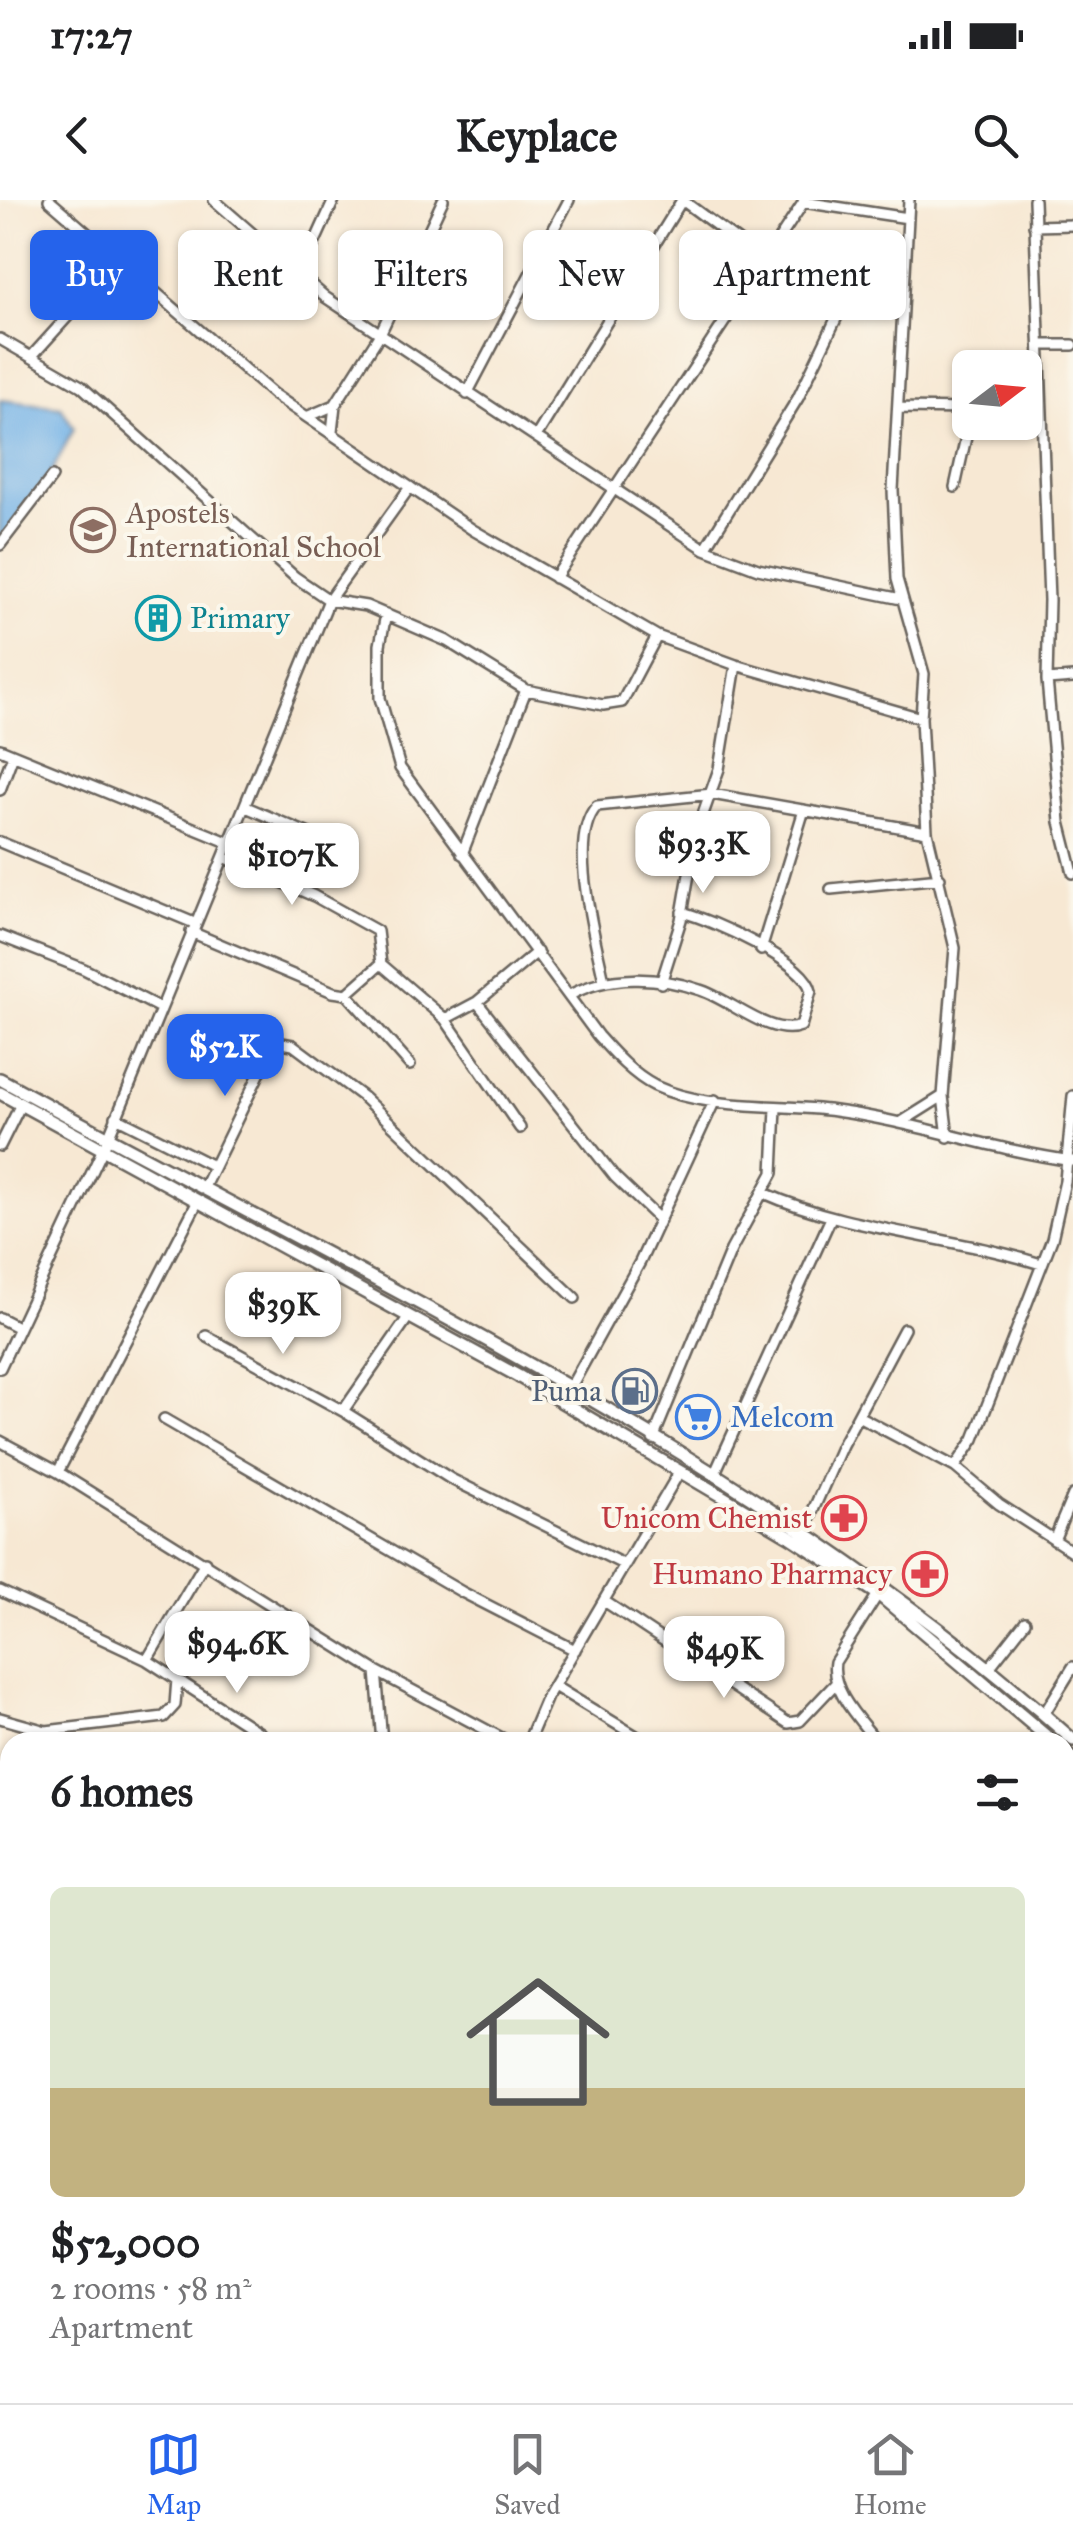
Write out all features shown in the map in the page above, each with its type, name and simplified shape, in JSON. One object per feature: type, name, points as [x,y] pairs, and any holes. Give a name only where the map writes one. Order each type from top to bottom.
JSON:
[{"type":"street","points":[[49,200],[81,230]]},
{"type":"street","points":[[214,200],[247,230]]},
{"type":"street","points":[[318,235],[334,200]]},
{"type":"street","points":[[332,432],[335,406],[380,334],[444,200]]},
{"type":"street","points":[[467,394],[570,200]]},
{"type":"street","points":[[537,435],[682,200],[723,230]]},
{"type":"street","points":[[909,200],[893,490],[901,599],[911,616],[924,674],[921,718],[927,832],[955,948],[944,1096],[948,1136]]},
{"type":"street","points":[[1034,200],[1040,350]]},
{"type":"street","points":[[783,230],[804,201],[908,218]]},
{"type":"street","points":[[1034,226],[1073,225]]},
{"type":"street","points":[[318,290],[467,394],[537,435],[614,492],[705,550],[758,569],[901,599]]},
{"type":"street","points":[[158,297],[274,394],[410,487],[555,578],[657,636],[736,665],[921,718]]},
{"type":"street","points":[[31,357],[64,320]]},
{"type":"street","points":[[555,578],[729,320]]},
{"type":"street","points":[[705,550],[798,398],[835,320]]},
{"type":"street","points":[[0,339],[81,386],[295,577],[329,600],[349,600],[447,640],[526,690],[603,705],[622,702],[657,636]]},
{"type":"street","points":[[1040,345],[1073,345]]},
{"type":"street","points":[[309,416],[335,406]]},
{"type":"street","points":[[898,408],[952,409]]},
{"type":"street","points":[[1042,434],[1049,600],[1047,680],[1060,822],[1073,873]]},
{"type":"street","points":[[955,487],[965,440]]},
{"type":"street","points":[[0,545],[52,477]]},
{"type":"street","points":[[0,1368],[109,1136],[158,1008],[246,808],[329,600],[410,487]]},
{"type":"street","points":[[386,614],[379,672],[391,746],[400,768],[598,1036],[647,1081],[693,1098],[834,1110],[1070,1161]]},
{"type":"street","points":[[660,982],[682,912],[696,834],[712,794],[736,665]]},
{"type":"street","points":[[1047,680],[1073,678]]},
{"type":"street","points":[[462,854],[526,690]]},
{"type":"street","points":[[0,749],[230,843]]},
{"type":"street","points":[[0,790],[13,755]]},
{"type":"street","points":[[604,981],[584,870],[584,828],[590,813],[610,802],[712,794],[927,832]]},
{"type":"street","points":[[246,808],[344,850]]},
{"type":"street","points":[[761,950],[804,810]]},
{"type":"street","points":[[0,842],[297,980],[346,994],[410,1065]]},
{"type":"street","points":[[224,858],[327,902],[376,932],[380,964],[445,1019],[520,1128]]},
{"type":"street","points":[[831,889],[940,878]]},
{"type":"street","points":[[570,995],[604,981],[660,982],[700,990],[783,1029],[801,1026],[811,991],[808,979],[718,924],[682,912]]},
{"type":"street","points":[[0,936],[84,969],[158,1008]]},
{"type":"street","points":[[445,1019],[477,1002],[537,952]]},
{"type":"street","points":[[346,994],[380,964]]},
{"type":"street","points":[[477,1002],[615,1176],[660,1220]]},
{"type":"street","points":[[204,1187],[268,1056],[282,1043],[293,1045],[363,1097],[575,1298]]},
{"type":"street","points":[[0,1079],[204,1187],[570,1390],[714,1475],[878,1594],[1041,1732]]},
{"type":"street","points":[[0,1092],[409,1316],[884,1584],[1064,1732]]},
{"type":"street","points":[[900,1123],[944,1096]]},
{"type":"street","points":[[955,1467],[974,1438],[1052,1240],[1070,1161],[1073,1096]]},
{"type":"street","points":[[570,1390],[660,1220],[715,1100]]},
{"type":"street","points":[[0,1146],[21,1104]]},
{"type":"street","points":[[653,1439],[731,1250],[764,1193],[776,1156],[776,1108]]},
{"type":"street","points":[[116,1117],[213,1166]]},
{"type":"street","points":[[764,1193],[830,1220],[971,1242],[1041,1264]]},
{"type":"street","points":[[58,1472],[198,1201]]},
{"type":"street","points":[[714,1475],[830,1220]]},
{"type":"street","points":[[343,1411],[409,1316]]},
{"type":"street","points":[[0,1318],[17,1328]]},
{"type":"street","points":[[801,1536],[904,1328]]},
{"type":"street","points":[[206,1336],[343,1411],[452,1479],[625,1565]]},
{"type":"street","points":[[858,1416],[955,1467],[1073,1552]]},
{"type":"street","points":[[164,1418],[462,1592],[575,1650]]},
{"type":"street","points":[[0,1441],[58,1472],[376,1671],[490,1732]]},
{"type":"street","points":[[533,1732],[554,1686],[680,1471]]},
{"type":"street","points":[[1054,1540],[1073,1495]]},
{"type":"street","points":[[147,1660],[204,1562]]},
{"type":"street","points":[[0,1592],[147,1660],[258,1732]]},
{"type":"street","points":[[870,1732],[836,1683],[835,1662],[878,1594]]},
{"type":"street","points":[[604,1600],[788,1722],[800,1721],[836,1683]]},
{"type":"street","points":[[990,1668],[1026,1622]]},
{"type":"street","points":[[1044,1714],[1073,1667]]},
{"type":"street","points":[[376,1671],[381,1732]]},
{"type":"street","points":[[0,1718],[46,1732],[164,1717],[175,1706],[178,1679]]},
{"type":"street","points":[[554,1686],[623,1732]]},
{"type":"water","points":[[0,400],[61,407],[74,428],[45,485],[0,545]]},
{"type":"place","name":"Apostels International School","points":[[93,530]]},
{"type":"place","name":"Primary","points":[[158,618]]},
{"type":"place","name":"Puma","points":[[635,1391]]},
{"type":"place","name":"Melcom","points":[[698,1417]]},
{"type":"place","name":"Unicom Chemist","points":[[844,1518]]},
{"type":"place","name":"Humano Pharmacy","points":[[925,1574]]}]
